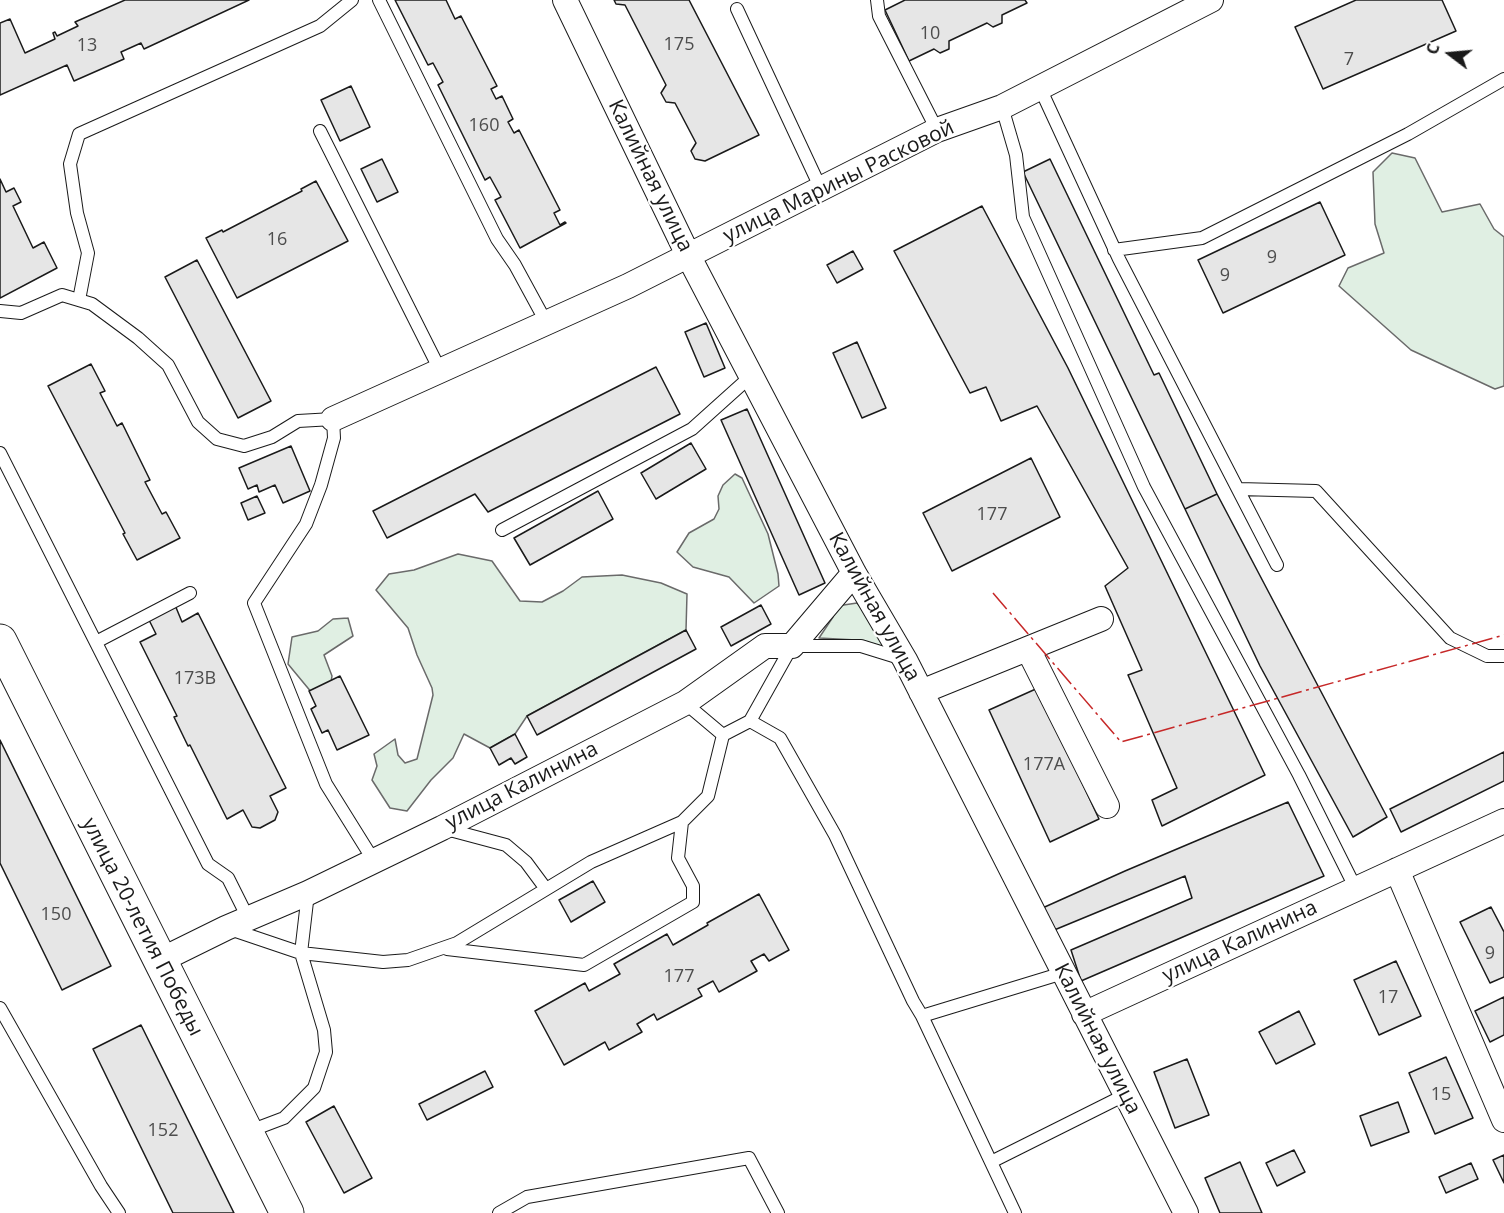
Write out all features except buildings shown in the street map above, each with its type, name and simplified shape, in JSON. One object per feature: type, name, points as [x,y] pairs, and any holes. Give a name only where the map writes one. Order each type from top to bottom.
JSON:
[{"type":"main road","name":"улица 20-летия Победы","points":[[0,641],[287,1213]]},
{"type":"street","name":"Калийная улица","points":[[565,0],[689,257],[854,573],[921,692],[1186,1213]]},
{"type":"street","name":"улица Марины Расковой","points":[[333,419],[689,257],[937,130],[1002,107],[1210,0]]},
{"type":"street","points":[[792,646],[854,573]]},
{"type":"street","points":[[921,692],[1101,619]]},
{"type":"street","name":"улица Калинина","points":[[159,961],[237,923],[308,893],[442,828],[685,703],[765,646],[792,646]]},
{"type":"street","points":[[1028,649],[1107,806]]},
{"type":"street","name":"улица Калинина","points":[[1084,1014],[1504,821]]},
{"type":"street","points":[[1397,870],[1504,1120]]},
{"type":"lane","points":[[79,300],[88,253],[77,213],[70,164],[79,134],[320,26],[352,0]]},
{"type":"lane","points":[[379,0],[497,239],[515,265],[546,322]]},
{"type":"lane","points":[[877,0],[879,16],[937,130]]},
{"type":"lane","points":[[737,9],[821,189]]},
{"type":"lane","points":[[1114,250],[1202,238],[1408,134],[1504,80]]},
{"type":"lane","points":[[1040,88],[1114,250],[1277,565]]},
{"type":"lane","points":[[1002,107],[1016,155],[1023,217],[1144,487],[1299,775],[1356,889]]},
{"type":"lane","points":[[320,131],[440,370]]},
{"type":"lane","points":[[0,310],[21,313],[62,295],[92,304],[129,331],[168,365],[198,422],[217,439],[244,446],[272,437],[298,421],[333,419],[334,438],[321,484],[306,524],[254,603],[326,784],[374,861]]},
{"type":"lane","points":[[502,530],[692,429],[751,376]]},
{"type":"lane","points":[[0,453],[208,864],[228,878],[237,923],[301,953],[383,962],[408,960],[458,943],[591,862],[682,822],[708,796],[723,735],[750,721],[792,646],[861,646],[904,660]]},
{"type":"lane","points":[[1239,489],[1316,491],[1450,639],[1487,656],[1504,656]]},
{"type":"lane","points":[[96,642],[190,593]]},
{"type":"lane","points":[[685,703],[723,735]]},
{"type":"lane","points":[[750,721],[780,738],[835,835],[1014,1213]]},
{"type":"lane","points":[[442,948],[584,964],[693,902],[693,886],[678,858],[682,822]]},
{"type":"lane","points":[[442,828],[506,845],[526,862],[546,889]]},
{"type":"lane","points":[[246,1133],[284,1118],[314,1088],[326,1052],[324,1030],[301,953],[308,893]]},
{"type":"lane","points":[[922,1016],[1063,973]]},
{"type":"lane","points":[[0,1008],[101,1186],[119,1213]]},
{"type":"lane","points":[[991,1162],[1125,1095]]},
{"type":"lane","points":[[499,1213],[527,1197],[749,1158],[778,1213]]},
{"type":"green space","points":[[1392,153],[1415,158],[1442,212],[1480,204],[1494,229],[1504,237],[1504,386],[1495,389],[1411,350],[1339,286],[1348,268],[1384,253],[1375,224],[1373,172]]},
{"type":"green space","points":[[735,474],[742,478],[768,534],[778,574],[779,586],[754,603],[729,577],[693,567],[677,552],[689,533],[714,519],[719,509],[718,496],[723,485]]},
{"type":"green space","points":[[458,554],[492,561],[520,601],[542,602],[563,591],[582,577],[622,575],[661,583],[687,594],[686,630],[527,716],[515,734],[490,748],[464,734],[453,758],[431,780],[407,811],[390,808],[372,780],[377,766],[374,754],[395,739],[398,755],[405,763],[417,759],[433,695],[408,628],[376,590],[389,574],[414,570]]},
{"type":"green space","points":[[857,603],[867,615],[884,647],[856,640],[819,638],[833,617],[837,606]]},
{"type":"green space","points":[[348,618],[353,636],[324,655],[332,676],[329,694],[312,693],[288,664],[292,637],[318,631],[333,619]]},
{"type":"power","points":[[993,593],[1121,742],[1504,635]]}]
